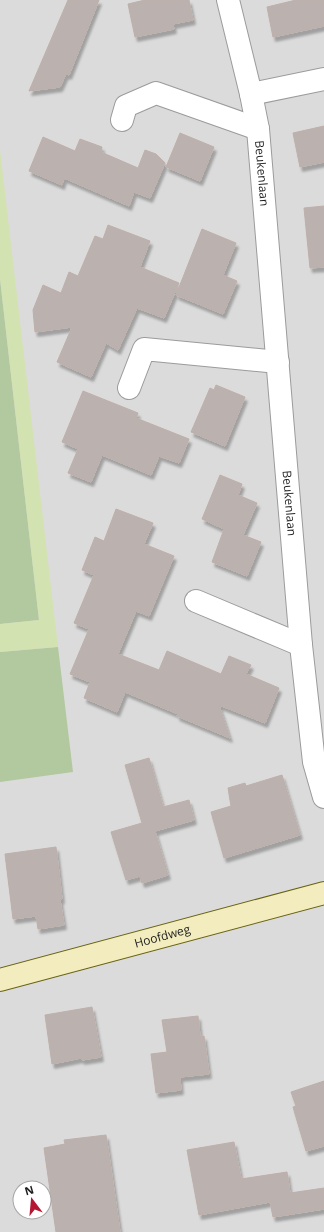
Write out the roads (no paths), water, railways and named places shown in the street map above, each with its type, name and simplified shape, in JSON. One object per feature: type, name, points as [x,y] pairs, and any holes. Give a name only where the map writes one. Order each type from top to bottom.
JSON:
[{"type":"main road","name":"Hoofdweg","points":[[0,980],[324,893]]},
{"type":"street","name":"Beukenlaan","points":[[228,0],[252,94],[258,129],[301,645],[314,762],[324,796]]},
{"type":"street","points":[[252,94],[324,79]]},
{"type":"street","name":"Beukenlaan","points":[[122,120],[126,106],[156,93],[258,129]]},
{"type":"street","points":[[129,388],[144,349],[278,362]]},
{"type":"street","points":[[196,601],[301,645]]}]
